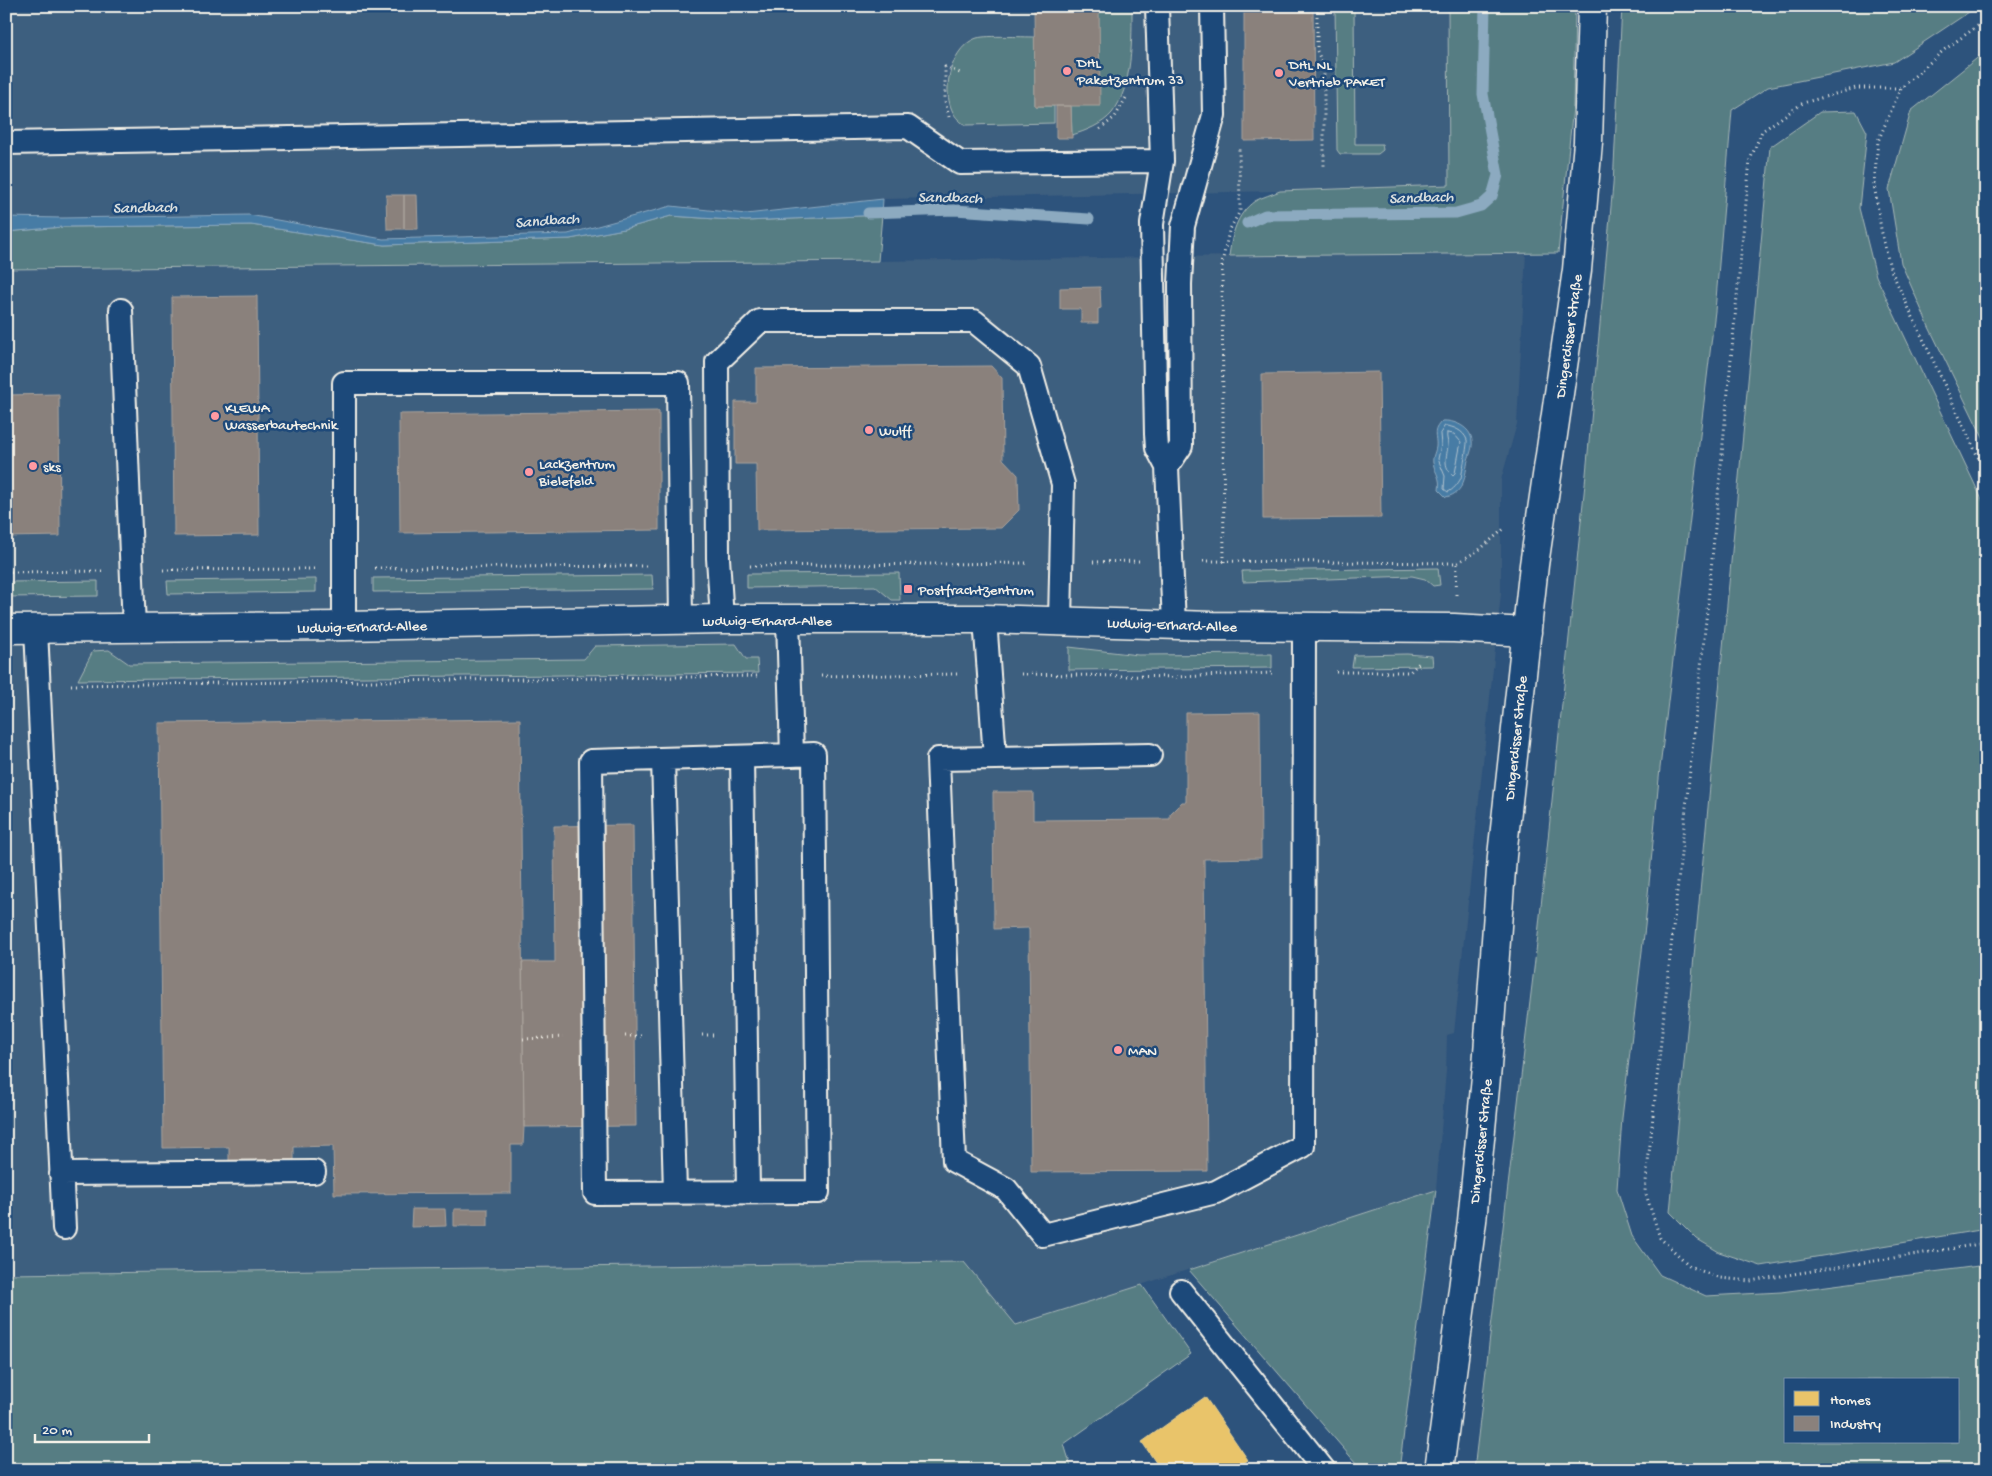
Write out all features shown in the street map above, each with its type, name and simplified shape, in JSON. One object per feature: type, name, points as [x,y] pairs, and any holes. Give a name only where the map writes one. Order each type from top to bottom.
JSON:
[{"type":"street","name":"Dingerdisser Straße","points":[[1439,1470],[1472,1221],[1487,1067],[1502,856],[1527,632],[1543,498],[1577,270],[1588,142],[1592,6]]},
{"type":"street","name":"Ludwig-Erhard-Allee","points":[[6,630],[722,619],[985,618],[1212,626],[1454,628],[1527,632]]},
{"type":"lane","points":[[1157,6],[1162,161],[1152,224],[1156,434],[1157,448],[1167,468],[1174,624]]},
{"type":"lane","points":[[1167,468],[1181,446],[1180,284],[1183,226],[1214,115],[1212,6]]},
{"type":"lane","points":[[6,143],[908,127],[960,163],[1162,161]]},
{"type":"lane","points":[[121,310],[134,628]]},
{"type":"lane","points":[[722,619],[719,567],[718,362],[760,322],[974,321],[1029,366],[1063,484],[1060,621]]},
{"type":"lane","points":[[344,626],[344,383],[678,383],[682,620]]},
{"type":"lane","points":[[985,618],[995,758]]},
{"type":"lane","points":[[788,619],[792,755]]},
{"type":"lane","points":[[1150,755],[938,759],[954,1162],[1006,1189],[1043,1235],[1216,1192],[1303,1146],[1304,626]]},
{"type":"lane","points":[[36,629],[64,1228]]},
{"type":"lane","points":[[814,754],[818,1192],[595,1193],[591,761],[792,755],[814,754]]},
{"type":"lane","points":[[742,757],[748,1192]]},
{"type":"lane","points":[[663,759],[675,1192]]},
{"type":"lane","points":[[61,1174],[314,1172]]},
{"type":"lane","points":[[1182,1291],[1324,1470]]},
{"type":"path","points":[[1317,6],[1317,51],[1324,67],[1324,167]]},
{"type":"path","points":[[1986,20],[1944,50],[1901,88],[1878,141],[1874,184],[1881,229],[1890,268],[1986,474]]},
{"type":"path","points":[[951,120],[945,101],[945,67],[960,73]]},
{"type":"path","points":[[1901,88],[1856,88],[1803,103],[1762,131],[1750,160],[1708,601],[1645,1191],[1660,1238],[1692,1267],[1720,1278],[1750,1281],[1986,1243]]},
{"type":"path","points":[[1093,132],[1106,126],[1115,117],[1129,93]]},
{"type":"path","points":[[1224,562],[1222,263],[1229,231],[1240,211],[1240,142]]},
{"type":"path","points":[[719,567],[1172,560],[1457,563],[1479,550],[1543,498]]},
{"type":"path","points":[[6,572],[680,566]]},
{"type":"path","points":[[38,686],[988,674],[1176,677],[1304,671],[1410,672],[1454,628]]},
{"type":"shaded area","points":[[6,6],[1448,6],[1449,185],[1280,191],[883,199],[746,214],[671,206],[568,234],[383,239],[249,215],[6,217]]},
{"type":"shaded area","points":[[1526,252],[1517,424],[1501,480],[1501,594],[1454,1033],[1447,1035],[1446,1071],[1436,1190],[1016,1325],[964,1262],[6,1274],[6,269],[878,261]]},
{"type":"green space","points":[[1099,6],[1132,6],[1128,76],[1119,102],[1112,113],[1094,127],[1072,135],[1071,106]]},
{"type":"green space","points":[[1335,6],[1354,6],[1355,144],[1382,144],[1383,150],[1378,154],[1340,154],[1337,150]]},
{"type":"green space","points":[[1448,6],[1575,6],[1573,107],[1558,253],[1229,256],[1236,225],[1243,212],[1255,201],[1280,191],[1449,185]]},
{"type":"green space","points":[[1622,6],[1978,6],[1894,62],[1768,87],[1732,110],[1715,311],[1660,768],[1645,926],[1622,1118],[1617,1189],[1632,1236],[1660,1275],[1706,1296],[1781,1292],[1986,1265],[1986,1470],[1474,1470],[1538,935],[1586,474],[1613,185]]},
{"type":"green space","points":[[982,37],[1035,37],[1035,106],[1054,106],[1054,123],[966,125],[957,118],[951,107],[948,94],[949,80],[952,66],[966,44]]},
{"type":"green space","points":[[1986,51],[1986,444],[1929,327],[1901,263],[1889,189],[1911,111]]},
{"type":"green space","points":[[1856,111],[1867,132],[1859,208],[1876,276],[1986,508],[1986,1229],[1761,1266],[1719,1252],[1697,1239],[1670,1212],[1770,147],[1820,112]]},
{"type":"green space","points":[[882,215],[878,261],[6,269],[6,232],[62,227],[251,225],[384,245],[570,239],[624,229],[671,216],[746,221]]},
{"type":"green space","points":[[1438,568],[1440,585],[1433,586],[1425,579],[1412,576],[1243,582],[1242,571]]},
{"type":"green space","points":[[899,573],[900,600],[892,600],[875,586],[747,588],[747,574]]},
{"type":"green space","points":[[652,575],[653,589],[373,592],[373,578]]},
{"type":"green space","points":[[316,579],[316,592],[168,594],[167,581]]},
{"type":"green space","points":[[98,581],[98,596],[6,597],[6,582]]},
{"type":"green space","points":[[736,644],[746,659],[757,659],[758,673],[78,680],[93,651],[109,650],[129,664],[584,659],[595,646]]},
{"type":"green space","points":[[1069,647],[1138,655],[1272,654],[1272,668],[1069,670]]},
{"type":"green space","points":[[1407,654],[1432,656],[1433,666],[1352,667],[1354,655]]},
{"type":"green space","points":[[1436,1190],[1399,1470],[1362,1470],[1189,1270]]},
{"type":"green space","points":[[964,1262],[1016,1325],[1142,1285],[1191,1354],[1064,1444],[1072,1470],[6,1470],[6,1274]]},
{"type":"water","points":[[883,199],[882,215],[746,221],[671,216],[624,229],[570,239],[384,245],[251,225],[62,227],[6,232],[6,217],[249,215],[383,239],[568,234],[671,206],[746,214]]},
{"type":"water","points":[[1442,421],[1461,425],[1469,432],[1472,443],[1463,483],[1457,492],[1446,497],[1439,490],[1439,479],[1433,461],[1436,447],[1436,431]]},
{"type":"building: Homes","points":[[1205,1397],[1248,1460],[1235,1470],[1222,1470],[1217,1462],[1207,1470],[1161,1470],[1142,1442]]},
{"type":"building: Industry","points":[[575,6],[746,6],[575,8]]},
{"type":"building: Industry","name":"DHL Paketzentrum 33","points":[[1034,6],[1099,6],[1100,106],[1035,106]]},
{"type":"building: Industry","name":"DHL NL Vertrieb PAKET","points":[[1244,6],[1313,6],[1314,140],[1244,141]]},
{"type":"building: Industry","points":[[1056,106],[1071,106],[1072,138],[1056,138]]},
{"type":"building: Industry","points":[[386,195],[404,195],[404,229],[387,229]]},
{"type":"building: Industry","points":[[404,195],[417,195],[418,229],[404,229]]},
{"type":"building: Industry","points":[[1100,287],[1101,308],[1098,309],[1098,323],[1081,323],[1081,309],[1060,309],[1060,288]]},
{"type":"building: Industry","name":"KLEWA Wasserbautechnik","points":[[257,296],[259,535],[174,536],[172,297]]},
{"type":"building: Industry","name":"Wulff","points":[[991,366],[1002,378],[1003,459],[1018,475],[1019,510],[1001,528],[757,530],[756,464],[735,464],[735,402],[756,402],[756,368]]},
{"type":"building: Industry","points":[[1379,372],[1381,518],[1263,519],[1262,374]]},
{"type":"building: Industry","name":"sks","points":[[59,394],[60,536],[6,537],[6,395]]},
{"type":"building: Industry","name":"Lackzentrum Bielefeld","points":[[659,411],[659,530],[400,533],[399,414]]},
{"type":"building: Industry","name":"MAN","points":[[1260,712],[1261,858],[1204,859],[1207,1171],[1031,1172],[1029,928],[994,929],[993,792],[1033,792],[1033,820],[1170,819],[1170,814],[1182,802],[1186,802],[1186,713]]},
{"type":"building: Industry","points":[[520,719],[524,1127],[523,1145],[511,1145],[511,1193],[334,1194],[333,1146],[294,1147],[294,1171],[229,1171],[229,1147],[163,1148],[159,723]]},
{"type":"building: Industry","points":[[633,825],[636,1126],[524,1127],[522,962],[555,962],[554,826]]},
{"type":"building: Industry","points":[[412,1209],[445,1209],[446,1226],[411,1227]]},
{"type":"building: Industry","points":[[454,1209],[488,1209],[488,1226],[454,1226]]},
{"type":"waterway","name":"Sandbach","points":[[1247,223],[1265,215],[1456,213],[1481,206],[1492,196],[1498,175],[1483,94],[1485,6]]},
{"type":"waterway","name":"Sandbach","points":[[868,213],[955,210],[1089,219]]},
{"type":"place","name":"DHL Paketzentrum 33","points":[[1067,71]]},
{"type":"place","name":"DHL NL Vertrieb PAKET","points":[[1279,73]]},
{"type":"place","name":"KLEWA Wasserbautechnik","points":[[215,416]]},
{"type":"place","name":"Wulff","points":[[869,430]]},
{"type":"place","name":"sks","points":[[33,466]]},
{"type":"place","name":"Lackzentrum Bielefeld","points":[[529,472]]},
{"type":"place","name":"Postfrachtzentrum","points":[[908,589]]},
{"type":"place","name":"MAN","points":[[1118,1050]]}]
